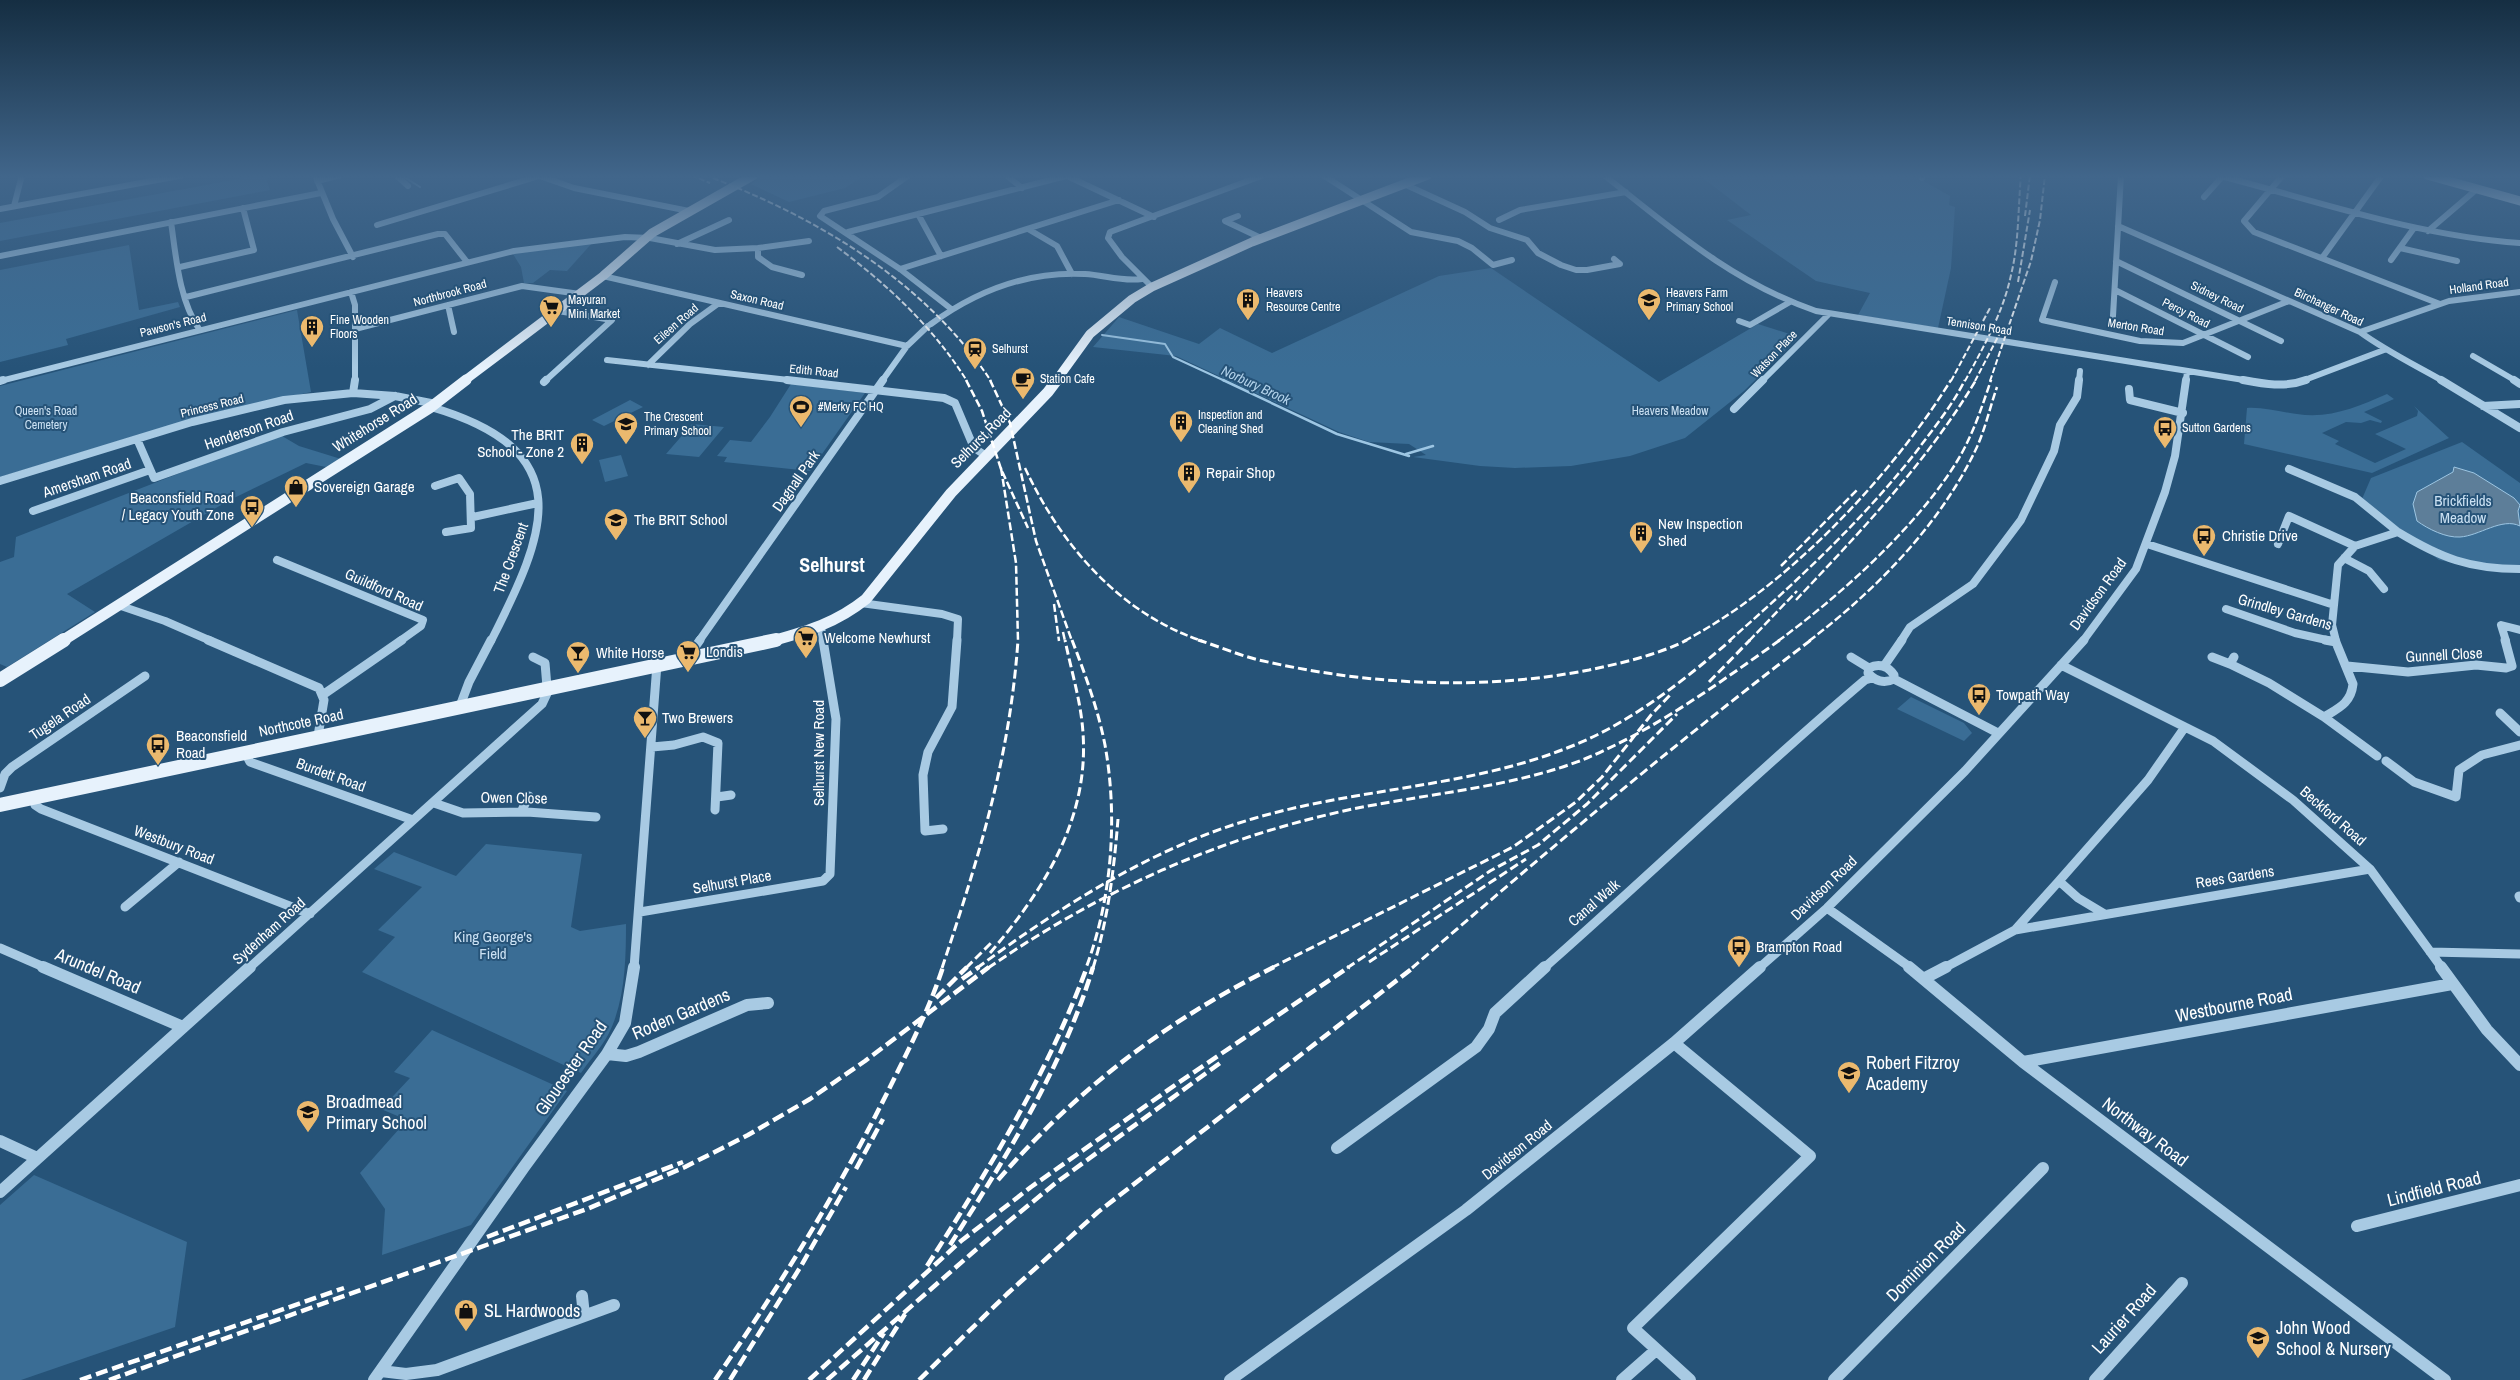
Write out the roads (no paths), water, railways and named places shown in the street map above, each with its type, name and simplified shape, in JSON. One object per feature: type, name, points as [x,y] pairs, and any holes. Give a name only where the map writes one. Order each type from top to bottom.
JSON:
[{"type":"main road","name":"Whitehorse Road","points":[[2,677],[433,406],[603,276],[643,239]]},
{"type":"main road","name":"Selhurst Road","points":[[548,687],[787,637],[821,627],[861,603],[871,594],[951,493],[1048,392],[1090,334],[1124,304],[1152,287],[1258,239]]},
{"type":"main road","name":"Northcote Road","points":[[0,805],[548,687]]},
{"type":"street","points":[[0,256],[84,239]]},
{"type":"street","points":[[175,239],[186,298],[199,330]]},
{"type":"street","points":[[180,267],[254,250],[251,239]]},
{"type":"street","points":[[344,239],[353,257]]},
{"type":"street","points":[[186,298],[418,239]]},
{"type":"street","points":[[448,239],[467,262],[553,244],[594,239]]},
{"type":"street","points":[[652,239],[715,250],[758,248],[809,241]]},
{"type":"street","points":[[677,244],[686,239]]},
{"type":"street","points":[[858,239],[950,308]]},
{"type":"street","points":[[932,239],[941,256]]},
{"type":"street","points":[[900,269],[993,239]]},
{"type":"street","points":[[1046,239],[1057,246],[1072,274]]},
{"type":"street","points":[[1110,239],[1114,248],[1152,287]]},
{"type":"street","points":[[1450,239],[1458,241],[1472,248],[1490,265],[1512,260]]},
{"type":"street","points":[[1525,239],[1538,253],[1560,265],[1576,270],[1620,264],[1614,259]]},
{"type":"street","name":"Tennison Road","points":[[1688,239],[1733,274],[1790,302],[1829,314],[2272,385],[2289,385],[2384,350]]},
{"type":"street","points":[[2113,316],[2117,239]]},
{"type":"street","name":"Birchanger Road","points":[[2149,239],[2360,332],[2384,350],[2399,355],[2520,428]]},
{"type":"street","points":[[2273,239],[2440,304]]},
{"type":"street","points":[[2322,258],[2335,239]]},
{"type":"street","points":[[2391,260],[2406,239]]},
{"type":"street","points":[[2473,239],[2520,243]]},
{"type":"street","points":[[2503,242],[2520,251]]},
{"type":"street","points":[[758,248],[758,257],[762,262],[802,275]]},
{"type":"street","points":[[2400,248],[2457,261]]},
{"type":"street","name":"Sidney Road","points":[[2116,261],[2281,341]]},
{"type":"street","name":"Pawson's Road","points":[[0,381],[467,262]]},
{"type":"street","name":"Dagnall Park","points":[[694,657],[695,647],[907,346],[950,308],[978,294],[1032,277],[1072,274],[1130,280],[1142,278]]},
{"type":"street","name":"Saxon Road","points":[[603,276],[907,346]]},
{"type":"street","name":"Merton Road","points":[[2055,282],[2042,320],[2161,344],[2183,343],[2289,301]]},
{"type":"street","name":"Northbrook Road","points":[[355,329],[522,286],[580,294]]},
{"type":"street","name":"Percy Road","points":[[2115,290],[2248,357]]},
{"type":"street","points":[[351,292],[355,300],[355,386],[353,393]]},
{"type":"street","name":"Holland Road","points":[[2360,332],[2440,304],[2520,292]]},
{"type":"street","points":[[1739,320],[1750,325],[1790,302]]},
{"type":"street","name":"Eileen Road","points":[[648,365],[690,324],[719,303]]},
{"type":"street","points":[[445,330],[454,330],[448,305]]},
{"type":"street","points":[[544,382],[612,320],[558,311]]},
{"type":"street","name":"Watson Place","points":[[1734,409],[1829,314]]},
{"type":"street","points":[[2473,356],[2520,384]]},
{"type":"street","name":"Edith Road","points":[[606,360],[952,400],[974,448],[985,456]]},
{"type":"street","points":[[1884,666],[1910,627],[1973,584],[2021,520],[2054,451],[2060,425],[2077,397],[2080,371]]},
{"type":"street","name":"Davidson Road","points":[[1230,1380],[1466,1210],[1674,1043],[1827,908],[1965,771],[2061,665],[2112,605],[2136,569],[2147,544],[2169,479],[2183,414],[2187,371]]},
{"type":"street","points":[[2129,389],[2130,400],[2183,414]]},
{"type":"street","name":"Princess Road","points":[[0,482],[192,422],[284,400],[353,393],[395,396],[433,406]]},
{"type":"street","name":"Henderson Road","points":[[150,470],[154,478],[283,432],[370,409],[395,396]]},
{"type":"street","points":[[2483,406],[2520,404]]},
{"type":"street","name":"The Crescent","points":[[433,406],[487,428],[518,451],[532,472],[538,503],[539,518],[535,538],[519,582],[460,706]]},
{"type":"street","points":[[137,439],[150,470]]},
{"type":"street","points":[[2289,469],[2355,496],[2398,532],[2450,562],[2477,568],[2520,569]]},
{"type":"street","name":"Amersham Road","points":[[33,511],[150,470]]},
{"type":"street","points":[[436,486],[457,475],[467,487],[473,517],[471,532],[446,532]]},
{"type":"street","points":[[473,517],[538,503]]},
{"type":"street","points":[[2278,544],[2289,516],[2355,546]]},
{"type":"street","points":[[2324,717],[2348,703],[2352,697],[2353,684],[2336,642],[2332,625],[2338,565],[2355,546],[2398,532]]},
{"type":"street","points":[[2147,544],[2334,605]]},
{"type":"street","points":[[2344,558],[2369,571],[2384,589]]},
{"type":"street","name":"Guildford Road","points":[[277,560],[423,620],[421,626],[324,694]]},
{"type":"street","points":[[861,603],[947,615],[958,620],[952,707],[948,719],[928,752],[922,775],[925,832],[943,829]]},
{"type":"street","points":[[118,604],[165,621],[319,688],[324,694],[318,736]]},
{"type":"street","name":"Grindley Gardens","points":[[2226,609],[2287,630],[2336,642]]},
{"type":"street","name":"Gunnell Close","points":[[2347,666],[2408,672],[2476,665],[2506,668],[2512,666],[2512,661],[2501,625],[2520,630]]},
{"type":"street","name":"Selhurst New Road","points":[[821,627],[836,719],[830,874],[827,878]]},
{"type":"street","points":[[533,657],[546,663],[548,687]]},
{"type":"street","points":[[1851,657],[1869,668]]},
{"type":"street","points":[[2212,657],[2232,661],[2324,717],[2414,782],[2456,798],[2459,770],[2482,755],[2520,745]]},
{"type":"street","name":"Gloucester Road","points":[[378,1376],[432,1296],[621,1032],[628,1012],[640,912],[657,664]]},
{"type":"street","points":[[1869,668],[1875,665],[1884,666],[1893,672],[1894,679]]},
{"type":"street","name":"Beckford Road","points":[[2061,665],[2213,742],[2249,766],[2293,800],[2370,869],[2487,1030],[2520,1066]]},
{"type":"street","points":[[1869,668],[1868,673],[1872,678],[1884,682],[1894,679],[1998,733]]},
{"type":"street","name":"Tugela Road","points":[[0,788],[5,774],[12,767],[145,676]]},
{"type":"street","name":"Canal Walk","points":[[1337,1148],[1395,1108],[1476,1047],[1489,1029],[1495,1013],[1505,1002],[1655,870],[1785,748],[1865,680],[1872,678]]},
{"type":"street","name":"Sydenham Road","points":[[0,1192],[542,704],[548,687]]},
{"type":"street","points":[[2500,713],[2520,732]]},
{"type":"street","name":"Rees Gardens","points":[[2015,930],[2148,780],[2185,727]]},
{"type":"street","points":[[652,747],[676,744],[696,737],[704,737],[718,743],[715,810]]},
{"type":"street","name":"Burdett Road","points":[[245,752],[250,762],[413,820]]},
{"type":"street","points":[[717,797],[731,795]]},
{"type":"street","points":[[521,812],[528,796]]},
{"type":"street","name":"Westbury Road","points":[[33,798],[35,805],[41,809],[310,914]]},
{"type":"street","name":"Owen Close","points":[[434,803],[463,813],[521,812],[596,817]]},
{"type":"street","points":[[124,907],[180,862]]},
{"type":"street","name":"Rees Gardens","points":[[1925,978],[2015,930],[2103,913],[2256,890],[2370,869]]},
{"type":"street","name":"Selhurst Place","points":[[640,912],[823,882],[827,878]]},
{"type":"street","points":[[2059,880],[2078,898],[2103,913]]},
{"type":"street","name":"Northway Road","points":[[1827,908],[1925,978],[2023,1062],[2445,1380]]},
{"type":"street","name":"Arundel Road","points":[[0,948],[183,1027]]},
{"type":"street","points":[[2430,952],[2520,954]]},
{"type":"street","name":"Westbourne Road","points":[[2023,1062],[2452,984]]},
{"type":"street","name":"Roden Gardens","points":[[607,1054],[626,1056],[639,1052],[747,1006],[768,1003]]},
{"type":"street","points":[[1674,1043],[1810,1156],[1634,1328],[1690,1380]]},
{"type":"street","points":[[0,1140],[37,1158]]},
{"type":"street","name":"Dominion Road","points":[[1834,1380],[2043,1168]]},
{"type":"street","name":"Lindfield Road","points":[[2357,1226],[2520,1186]]},
{"type":"street","name":"Laurier Road","points":[[2095,1380],[2182,1284]]},
{"type":"street","points":[[582,1296],[584,1316]]},
{"type":"street","points":[[378,1376],[437,1370],[614,1304]]},
{"type":"street","points":[[1622,1380],[1656,1350]]},
{"type":"waterway","name":"Norbury Brook","points":[[1102,335],[1165,344],[1173,357],[1225,381]]},
{"type":"waterway","name":"Norbury Brook","points":[[1223,380],[1337,434],[1409,456]]},
{"type":"waterway","name":"Norbury Brook","points":[[1406,454],[1433,446]]},
{"type":"railway","points":[[838,239],[900,283],[934,312],[964,345],[991,381]]},
{"type":"railway","points":[[1965,381],[1992,330],[2003,303],[2014,263],[2017,239]]},
{"type":"railway","points":[[2018,282],[2025,239]]},
{"type":"railway","points":[[1990,381],[2031,261],[2036,239]]},
{"type":"railway","points":[[837,247],[874,276],[908,308],[940,343],[967,381]]},
{"type":"railway","points":[[1951,381],[1990,308]]},
{"type":"railway","points":[[1975,381],[2002,329]]},
{"type":"railway","points":[[966,380],[982,411],[1001,470]]},
{"type":"railway","points":[[990,380],[1010,423],[1036,541],[1072,641]]},
{"type":"railway","points":[[1684,641],[1722,619],[1760,592],[1833,527],[1898,454],[1951,380]]},
{"type":"railway","points":[[1729,641],[1803,574],[1873,503],[1929,435],[1965,380]]},
{"type":"railway","points":[[1796,600],[1869,522],[1915,467],[1957,410],[1976,380]]},
{"type":"railway","points":[[1778,641],[1852,581],[1901,533],[1923,508],[1943,483],[1964,449],[1977,420],[1991,380]]},
{"type":"railway","points":[[1809,641],[1882,578],[1925,530],[1944,504],[1976,449],[1997,387]]},
{"type":"railway","points":[[1025,468],[1056,524],[1096,573],[1144,613],[1172,629],[1202,641]]},
{"type":"railway","points":[[1001,470],[1028,528]]},
{"type":"railway","points":[[1001,470],[1016,563],[1018,640]]},
{"type":"railway","points":[[1781,566],[1857,490]]},
{"type":"railway","points":[[1749,641],[1797,591]]},
{"type":"railway","points":[[1054,604],[1059,641]]},
{"type":"railway","points":[[1063,632],[1065,641]]},
{"type":"railway","points":[[942,968],[991,806],[1008,725],[1018,640]]},
{"type":"railway","points":[[990,953],[1010,929],[1045,878],[1059,852],[1079,795],[1083,765],[1082,721],[1065,640]]},
{"type":"railway","points":[[1072,640],[1091,692],[1105,745],[1109,773],[1112,829],[1108,881]]},
{"type":"railway","points":[[1198,640],[1259,660],[1341,675],[1382,680],[1465,683],[1548,677],[1589,670],[1652,654],[1687,640]]},
{"type":"railway","points":[[1112,879],[1179,846],[1215,831],[1252,819],[1331,800],[1490,772],[1567,748],[1633,715],[1674,687],[1731,640]]},
{"type":"railway","points":[[1709,682],[1750,640]]},
{"type":"railway","points":[[1636,734],[1710,689],[1780,640]]},
{"type":"railway","points":[[1412,968],[1609,801],[1709,719],[1811,640]]},
{"type":"railway","points":[[1636,734],[1672,693]]},
{"type":"railway","points":[[1347,968],[1490,871],[1538,845],[1587,804],[1677,714]]},
{"type":"railway","points":[[1110,895],[1205,852],[1251,836],[1348,810],[1470,789],[1531,776],[1587,758],[1636,734]]},
{"type":"railway","points":[[1271,968],[1513,847],[1576,802],[1602,777],[1636,734]]},
{"type":"railway","points":[[1112,879],[1118,819]]},
{"type":"railway","points":[[1369,962],[1526,859]]},
{"type":"railway","points":[[1108,881],[1112,879]]},
{"type":"railway","points":[[1110,895],[1112,879]]},
{"type":"railway","points":[[977,968],[1041,923],[1108,881]]},
{"type":"railway","points":[[1105,898],[1108,881]]},
{"type":"railway","points":[[1093,968],[1110,895]]},
{"type":"railway","points":[[1105,898],[1110,895]]},
{"type":"railway","points":[[988,968],[1030,940],[1105,898]]},
{"type":"railway","points":[[1086,968],[1095,941],[1105,898]]},
{"type":"railway","points":[[936,998],[991,943]]},
{"type":"railway","points":[[923,1017],[943,967]]},
{"type":"railway","points":[[962,979],[979,967]]},
{"type":"railway","points":[[923,1017],[989,967]]},
{"type":"railway","points":[[927,1266],[973,1194],[1015,1121],[1054,1046],[1087,967]]},
{"type":"railway","points":[[950,1245],[1012,1145],[1049,1076],[1081,1004],[1093,967]]},
{"type":"railway","points":[[998,1180],[1059,1116],[1125,1060],[1197,1010],[1274,967]]},
{"type":"railway","points":[[809,1380],[961,1241],[1031,1187],[1178,1083],[1349,967]]},
{"type":"railway","points":[[919,1380],[1007,1294],[1098,1212],[1414,967]]},
{"type":"railway","points":[[109,1380],[587,1209],[685,1167],[748,1135],[810,1099],[865,1061],[923,1017]]},
{"type":"railway","points":[[715,1380],[785,1274],[849,1166],[923,1017]]},
{"type":"railway","points":[[827,1380],[1003,1226],[1057,1182],[1220,1063]]},
{"type":"railway","points":[[856,1169],[883,1119]]},
{"type":"railway","points":[[487,1237],[683,1162]]},
{"type":"railway","points":[[730,1380],[801,1266],[846,1187]]},
{"type":"railway","points":[[80,1380],[344,1288]]},
{"type":"railway","points":[[864,1380],[905,1314]]},
{"type":"railway","points":[[853,1380],[884,1333]]},
{"type":"place","name":"Heavers Resource Centre","points":[[1248,321]]},
{"type":"place","name":"Heavers Farm Primary School","points":[[1649,321]]},
{"type":"place","name":"Mayuran Mini Market","points":[[551,328]]},
{"type":"place","name":"Fine Wooden Floors","points":[[312,348]]},
{"type":"place","name":"Selhurst","points":[[975,370]]},
{"type":"place","name":"Station Cafe","points":[[1023,400]]},
{"type":"place","name":"#Merky FC HQ","points":[[801,428]]},
{"type":"place","name":"Inspection and Cleaning Shed","points":[[1181,443]]},
{"type":"place","name":"The Crescent Primary School","points":[[626,445]]},
{"type":"place","name":"Sutton Gardens","points":[[2165,449]]},
{"type":"place","name":"The BRIT School - Zone 2","points":[[582,465]]},
{"type":"place","name":"Repair Shop","points":[[1189,494]]},
{"type":"place","name":"Sovereign Garage","points":[[296,508]]},
{"type":"place","name":"Beaconsfield Road / Legacy Youth Zone","points":[[252,528]]},
{"type":"place","name":"The BRIT School","points":[[616,541]]},
{"type":"place","name":"New Inspection Shed","points":[[1641,554]]},
{"type":"place","name":"Christie Drive","points":[[2204,557]]},
{"type":"place","name":"Welcome Newhurst","points":[[806,659]]},
{"type":"place","name":"Londis","points":[[688,673]]},
{"type":"place","name":"White Horse","points":[[578,674]]},
{"type":"place","name":"Towpath Way","points":[[1979,716]]},
{"type":"place","name":"Two Brewers","points":[[645,739]]},
{"type":"place","name":"Beaconsfield Road","points":[[158,766]]},
{"type":"place","name":"Brampton Road","points":[[1739,968]]},
{"type":"place","name":"Robert Fitzroy Academy","points":[[1849,1094]]},
{"type":"place","name":"Broadmead Primary School","points":[[308,1133]]},
{"type":"place","name":"SL Hardwoods","points":[[466,1332]]},
{"type":"place","name":"John Wood School & Nursery","points":[[2258,1359]]},
{"type":"district","name":"Selhurst","points":[[832,565]]},
{"type":"park label","name":"Heavers Meadow","points":[[1670,411]]},
{"type":"park label","name":"Queen's Road Cemetery","points":[[46,418]]},
{"type":"park label","name":"Brickfields Meadow","points":[[2463,510]]},
{"type":"park label","name":"King George's Field","points":[[493,946]]}]
